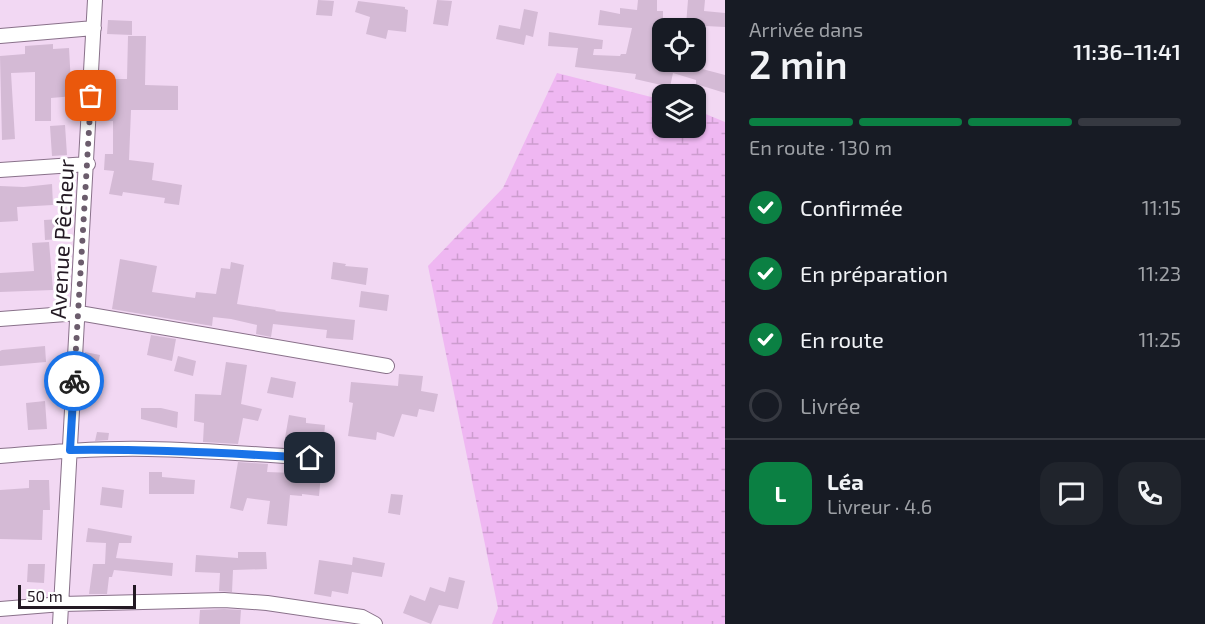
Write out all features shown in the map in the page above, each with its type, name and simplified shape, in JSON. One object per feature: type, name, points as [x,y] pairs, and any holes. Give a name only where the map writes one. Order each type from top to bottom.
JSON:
[{"type":"street","name":"Avenue Pêcheur","points":[[60,624],[95,0]]},
{"type":"street","points":[[0,36],[94,28]]},
{"type":"street","points":[[0,170],[87,164]]},
{"type":"street","points":[[0,319],[79,313],[387,366]]},
{"type":"street","points":[[0,456],[70,450],[146,449],[310,458]]},
{"type":"street","points":[[0,609],[62,604],[224,600],[267,603],[362,616],[375,624]]},
{"type":"green space","points":[[557,73],[652,97],[652,138],[706,138],[706,114],[725,122],[725,624],[492,624],[498,608],[428,266],[503,188]]},
{"type":"building","points":[[318,0],[334,1],[332,16],[316,15]]},
{"type":"building","points":[[437,0],[452,1],[448,26],[433,24]]},
{"type":"building","points":[[638,0],[657,0],[657,11],[663,11],[663,18],[652,18],[652,72],[706,72],[706,70],[725,75],[725,93],[706,87],[706,84],[696,84],[696,80],[673,73],[671,84],[657,84],[635,79],[636,74],[575,67],[578,48],[548,46],[549,32],[603,40],[602,49],[594,49],[593,55],[620,56],[626,54],[632,28],[598,25],[600,10],[620,14],[620,8],[637,10]]},
{"type":"building","points":[[688,0],[705,0],[704,11],[725,13],[725,27],[706,26],[706,18],[687,18]]},
{"type":"building","points":[[358,1],[405,7],[408,10],[406,32],[388,30],[386,39],[366,34],[370,17],[355,12]]},
{"type":"building","points":[[524,9],[538,12],[533,37],[526,35],[524,45],[496,39],[499,25],[520,29]]},
{"type":"building","points":[[108,20],[132,21],[132,35],[107,34]]},
{"type":"building","points":[[128,36],[146,36],[145,85],[178,86],[178,110],[131,110],[129,160],[154,163],[152,180],[182,185],[179,205],[164,203],[165,198],[123,192],[122,196],[109,194],[114,171],[104,170],[105,154],[113,154],[113,121],[98,121],[98,107],[111,107],[111,79],[127,79]]},
{"type":"building","points":[[53,44],[53,49],[69,48],[74,96],[51,98],[51,121],[35,121],[35,72],[11,73],[15,139],[2,140],[0,56],[25,54],[25,46]]},
{"type":"building","points":[[65,125],[67,155],[52,156],[50,126]]},
{"type":"building","points":[[52,184],[53,205],[17,207],[18,221],[0,222],[0,186],[24,187]]},
{"type":"building","points":[[61,219],[62,239],[45,240],[44,220]]},
{"type":"building","points":[[49,242],[53,290],[0,292],[0,273],[34,271],[32,243]]},
{"type":"building","points":[[120,259],[157,266],[152,292],[195,298],[196,292],[216,294],[221,268],[230,269],[231,262],[244,265],[237,304],[275,311],[355,320],[353,340],[326,338],[327,330],[273,324],[271,337],[256,334],[257,325],[231,319],[213,317],[212,326],[112,309]]},
{"type":"building","points":[[333,262],[346,264],[345,266],[368,268],[366,285],[331,279]]},
{"type":"building","points":[[361,291],[389,295],[387,311],[359,307]]},
{"type":"building","points":[[151,335],[176,339],[172,361],[147,355]]},
{"type":"building","points":[[45,346],[46,362],[0,366],[0,351],[2,350]]},
{"type":"building","points":[[85,352],[100,355],[92,391],[82,389]]},
{"type":"building","points":[[178,356],[196,361],[193,376],[174,371]]},
{"type":"building","points":[[226,362],[247,365],[241,404],[262,409],[258,421],[243,418],[238,444],[203,442],[204,423],[194,421],[195,394],[221,395]]},
{"type":"building","points":[[399,374],[423,376],[421,391],[438,394],[434,412],[419,409],[417,417],[402,414],[394,437],[377,432],[376,440],[348,436],[353,403],[349,402],[351,382],[398,386]]},
{"type":"building","points":[[271,377],[296,382],[293,398],[267,393]]},
{"type":"building","points":[[45,401],[47,429],[28,430],[26,403]]},
{"type":"building","points":[[141,408],[161,408],[178,412],[177,428],[141,419]]},
{"type":"building","points":[[289,415],[306,418],[306,423],[325,425],[323,447],[308,446],[309,442],[285,438]]},
{"type":"building","points":[[97,432],[109,433],[108,440],[95,441]]},
{"type":"building","points":[[238,462],[268,464],[267,472],[321,474],[319,496],[290,495],[287,526],[267,524],[270,501],[247,498],[243,511],[230,508]]},
{"type":"building","points":[[149,472],[162,472],[162,477],[195,480],[194,494],[149,494]]},
{"type":"building","points":[[29,480],[49,480],[50,510],[43,510],[42,540],[0,539],[0,490],[29,488]]},
{"type":"building","points":[[102,487],[124,490],[122,508],[100,505]]},
{"type":"building","points":[[391,494],[403,495],[400,515],[388,513]]},
{"type":"building","points":[[88,528],[132,536],[131,543],[119,543],[116,558],[173,563],[172,576],[114,570],[112,577],[109,577],[107,594],[89,594],[93,564],[105,564],[106,543],[86,542]]},
{"type":"building","points":[[238,552],[266,552],[267,569],[233,570],[232,592],[219,591],[220,573],[195,572],[196,555],[238,558]]},
{"type":"building","points":[[353,557],[385,563],[382,577],[352,572],[348,594],[332,591],[331,597],[314,594],[319,560],[352,565]]},
{"type":"building","points":[[28,564],[45,564],[44,583],[27,582]]},
{"type":"building","points":[[449,577],[465,581],[458,609],[439,605],[431,624],[403,613],[410,595],[425,601],[430,587],[445,592]]},
{"type":"building","points":[[200,610],[241,610],[240,624],[199,624]]},
{"type":"way so far","points":[[74,381],[91,96]]},
{"type":"route","points":[[74,381],[70,450],[207,451],[310,458]]}]
